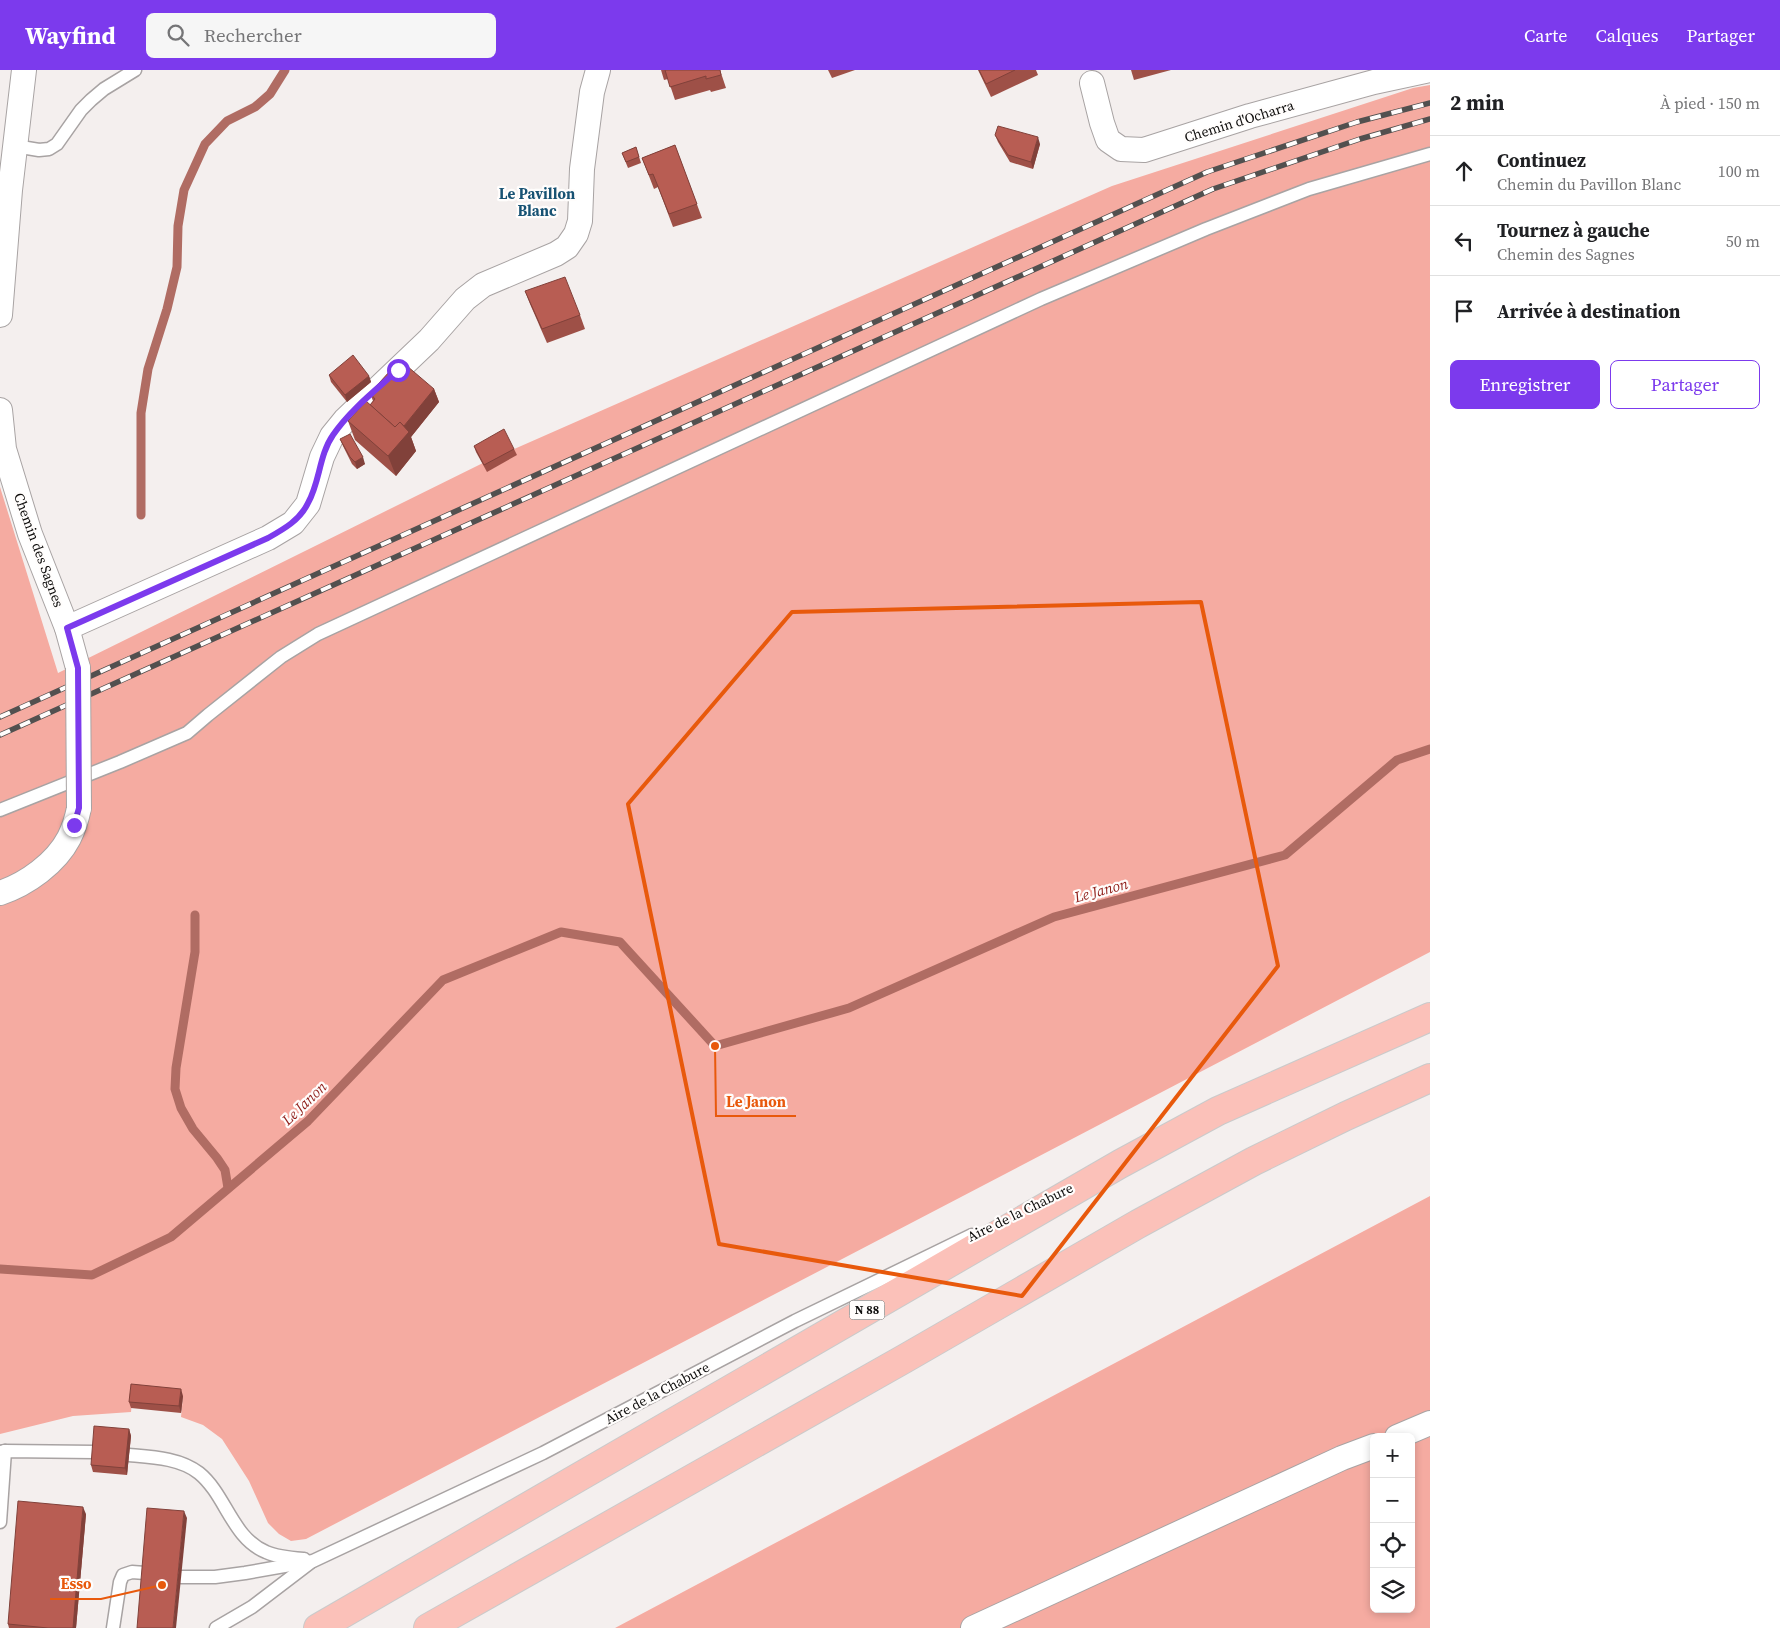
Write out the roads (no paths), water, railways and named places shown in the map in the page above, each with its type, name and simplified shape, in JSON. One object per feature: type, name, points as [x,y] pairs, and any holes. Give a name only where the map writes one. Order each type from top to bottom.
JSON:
[{"type":"highway","name":"N 88","points":[[318,1628],[1120,1164],[1218,1111],[1430,1017]]},
{"type":"highway","points":[[428,1628],[904,1359],[1138,1224],[1263,1157],[1346,1116],[1430,1078]]},
{"type":"street","points":[[0,315],[10,190],[24,70]]},
{"type":"street","points":[[67,628],[268,538],[293,523],[308,504],[322,457],[332,436],[345,420],[429,340],[465,299],[483,286],[556,254],[568,246],[576,234],[580,220],[582,169],[592,92],[598,70]]},
{"type":"street","name":"Chemin d'Ocharra","points":[[1092,83],[1108,140],[1121,149],[1144,150],[1250,116],[1374,82],[1430,70]]},
{"type":"street","name":"Chemin des Sagnes","points":[[0,410],[4,449],[30,534],[67,628],[78,668],[79,808],[69,839],[48,864],[27,879],[0,893]]},
{"type":"street","points":[[1407,1433],[1430,1424]]},
{"type":"street","points":[[973,1628],[1342,1458],[1370,1448]]},
{"type":"lane","points":[[15,146],[40,150],[49,149],[57,144],[81,110],[91,100],[104,89],[135,70]]},
{"type":"lane","points":[[0,810],[187,733],[281,657],[326,630],[1032,303],[1197,233],[1309,189],[1430,154]]},
{"type":"lane","name":"Aire de la Chabure","points":[[181,1577],[222,1576],[313,1561],[543,1454],[795,1321],[1120,1164]]},
{"type":"lane","points":[[0,1522],[2,1451],[95,1452]]},
{"type":"lane","points":[[129,1455],[172,1461],[198,1473],[209,1483],[245,1539],[255,1547],[267,1553],[313,1561]]},
{"type":"lane","points":[[216,1628],[252,1607],[313,1561]]},
{"type":"lane","points":[[113,1628],[120,1582],[124,1575],[132,1572],[145,1573]]},
{"type":"waterway","points":[[141,515],[141,413],[148,369],[167,309],[177,267],[178,226],[184,190],[205,144],[227,121],[255,107],[270,94],[285,70]]},
{"type":"waterway","name":"Le Janon","points":[[0,1269],[92,1275],[171,1237],[308,1121],[443,980],[561,932],[620,942],[715,1046],[849,1008],[1054,917],[1285,855],[1397,760],[1430,749]]},
{"type":"waterway","points":[[195,915],[195,952],[176,1068],[175,1089],[181,1108],[193,1129],[225,1170],[228,1188]]},
{"type":"railway","points":[[0,717],[1207,172],[1357,122],[1430,103]]},
{"type":"railway","points":[[0,735],[1213,189],[1360,139],[1430,119]]},
{"type":"place","name":"Le Janon","points":[[715,1046]]},
{"type":"place","name":"Esso","points":[[162,1585]]},
{"type":"district","name":"Le Pavillon Blanc","points":[[537,202]]}]
